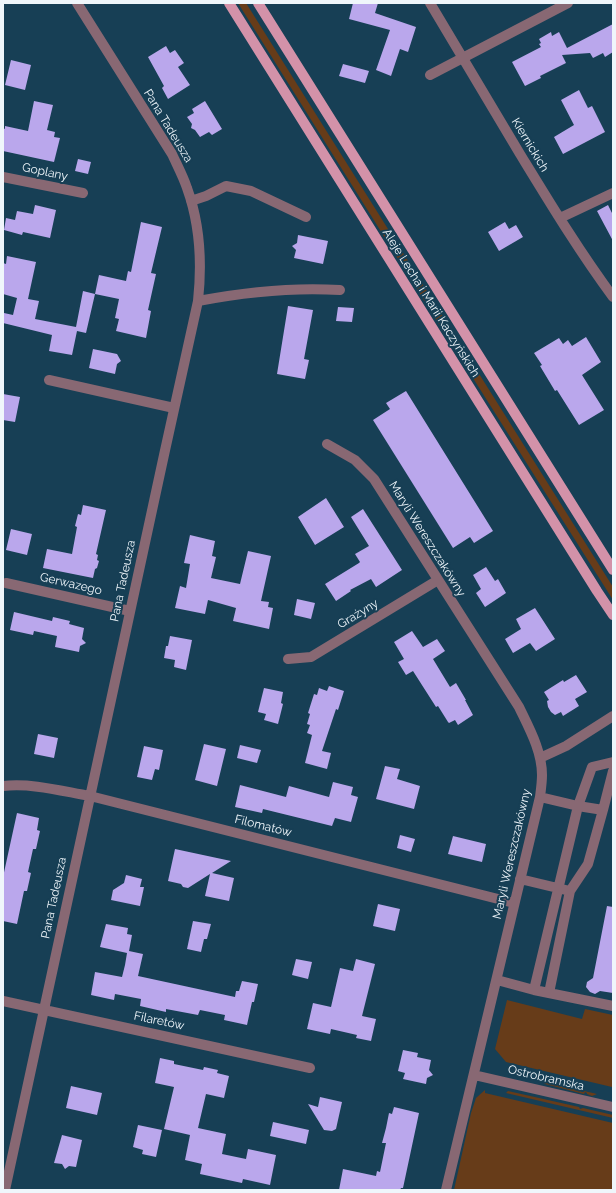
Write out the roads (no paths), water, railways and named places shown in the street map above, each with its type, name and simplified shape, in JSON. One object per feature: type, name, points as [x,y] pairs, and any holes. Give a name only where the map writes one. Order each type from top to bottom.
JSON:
[{"type":"main road","name":"Aleje Lecha i Marii Kaczyńskich","points":[[229,3],[369,229],[613,615]]},
{"type":"main road","name":"Aleje Lecha i Marii Kaczyńskich","points":[[258,3],[613,570]]},
{"type":"street","name":"Pana Tadeusza","points":[[5,1190],[7,1164],[43,1010],[198,302],[200,280],[198,234],[187,187],[172,154],[77,3]]},
{"type":"street","name":"Kiernickich","points":[[430,3],[462,59],[560,218],[589,264],[613,297]]},
{"type":"street","points":[[430,75],[568,3]]},
{"type":"street","name":"Goplany","points":[[3,177],[83,193]]},
{"type":"street","points":[[191,200],[206,196],[226,186],[251,191],[306,217]]},
{"type":"street","points":[[560,218],[613,192]]},
{"type":"street","points":[[198,302],[243,293],[315,288],[340,290]]},
{"type":"street","points":[[49,380],[174,408]]},
{"type":"street","name":"Maryli Wereszczakówny","points":[[327,444],[355,460],[374,478],[519,707],[529,728],[540,758],[542,774],[540,797],[446,1190]]},
{"type":"street","name":"Grażyny","points":[[288,659],[311,657],[438,580]]},
{"type":"street","name":"Gerwazego","points":[[6,583],[130,612]]},
{"type":"street","points":[[540,758],[566,746],[613,716]]},
{"type":"street","points":[[534,990],[578,806],[592,767],[613,762]]},
{"type":"street","points":[[549,993],[570,890],[588,864],[613,771]]},
{"type":"street","name":"Filomatów","points":[[3,786],[49,788],[90,796],[514,903]]},
{"type":"street","points":[[540,797],[603,810]]},
{"type":"street","points":[[520,879],[570,890]]},
{"type":"street","points":[[497,980],[534,990],[613,1006]]},
{"type":"street","name":"Filaretów","points":[[3,1001],[310,1068]]},
{"type":"street","name":"Ostrobramska","points":[[474,1075],[613,1107]]}]
